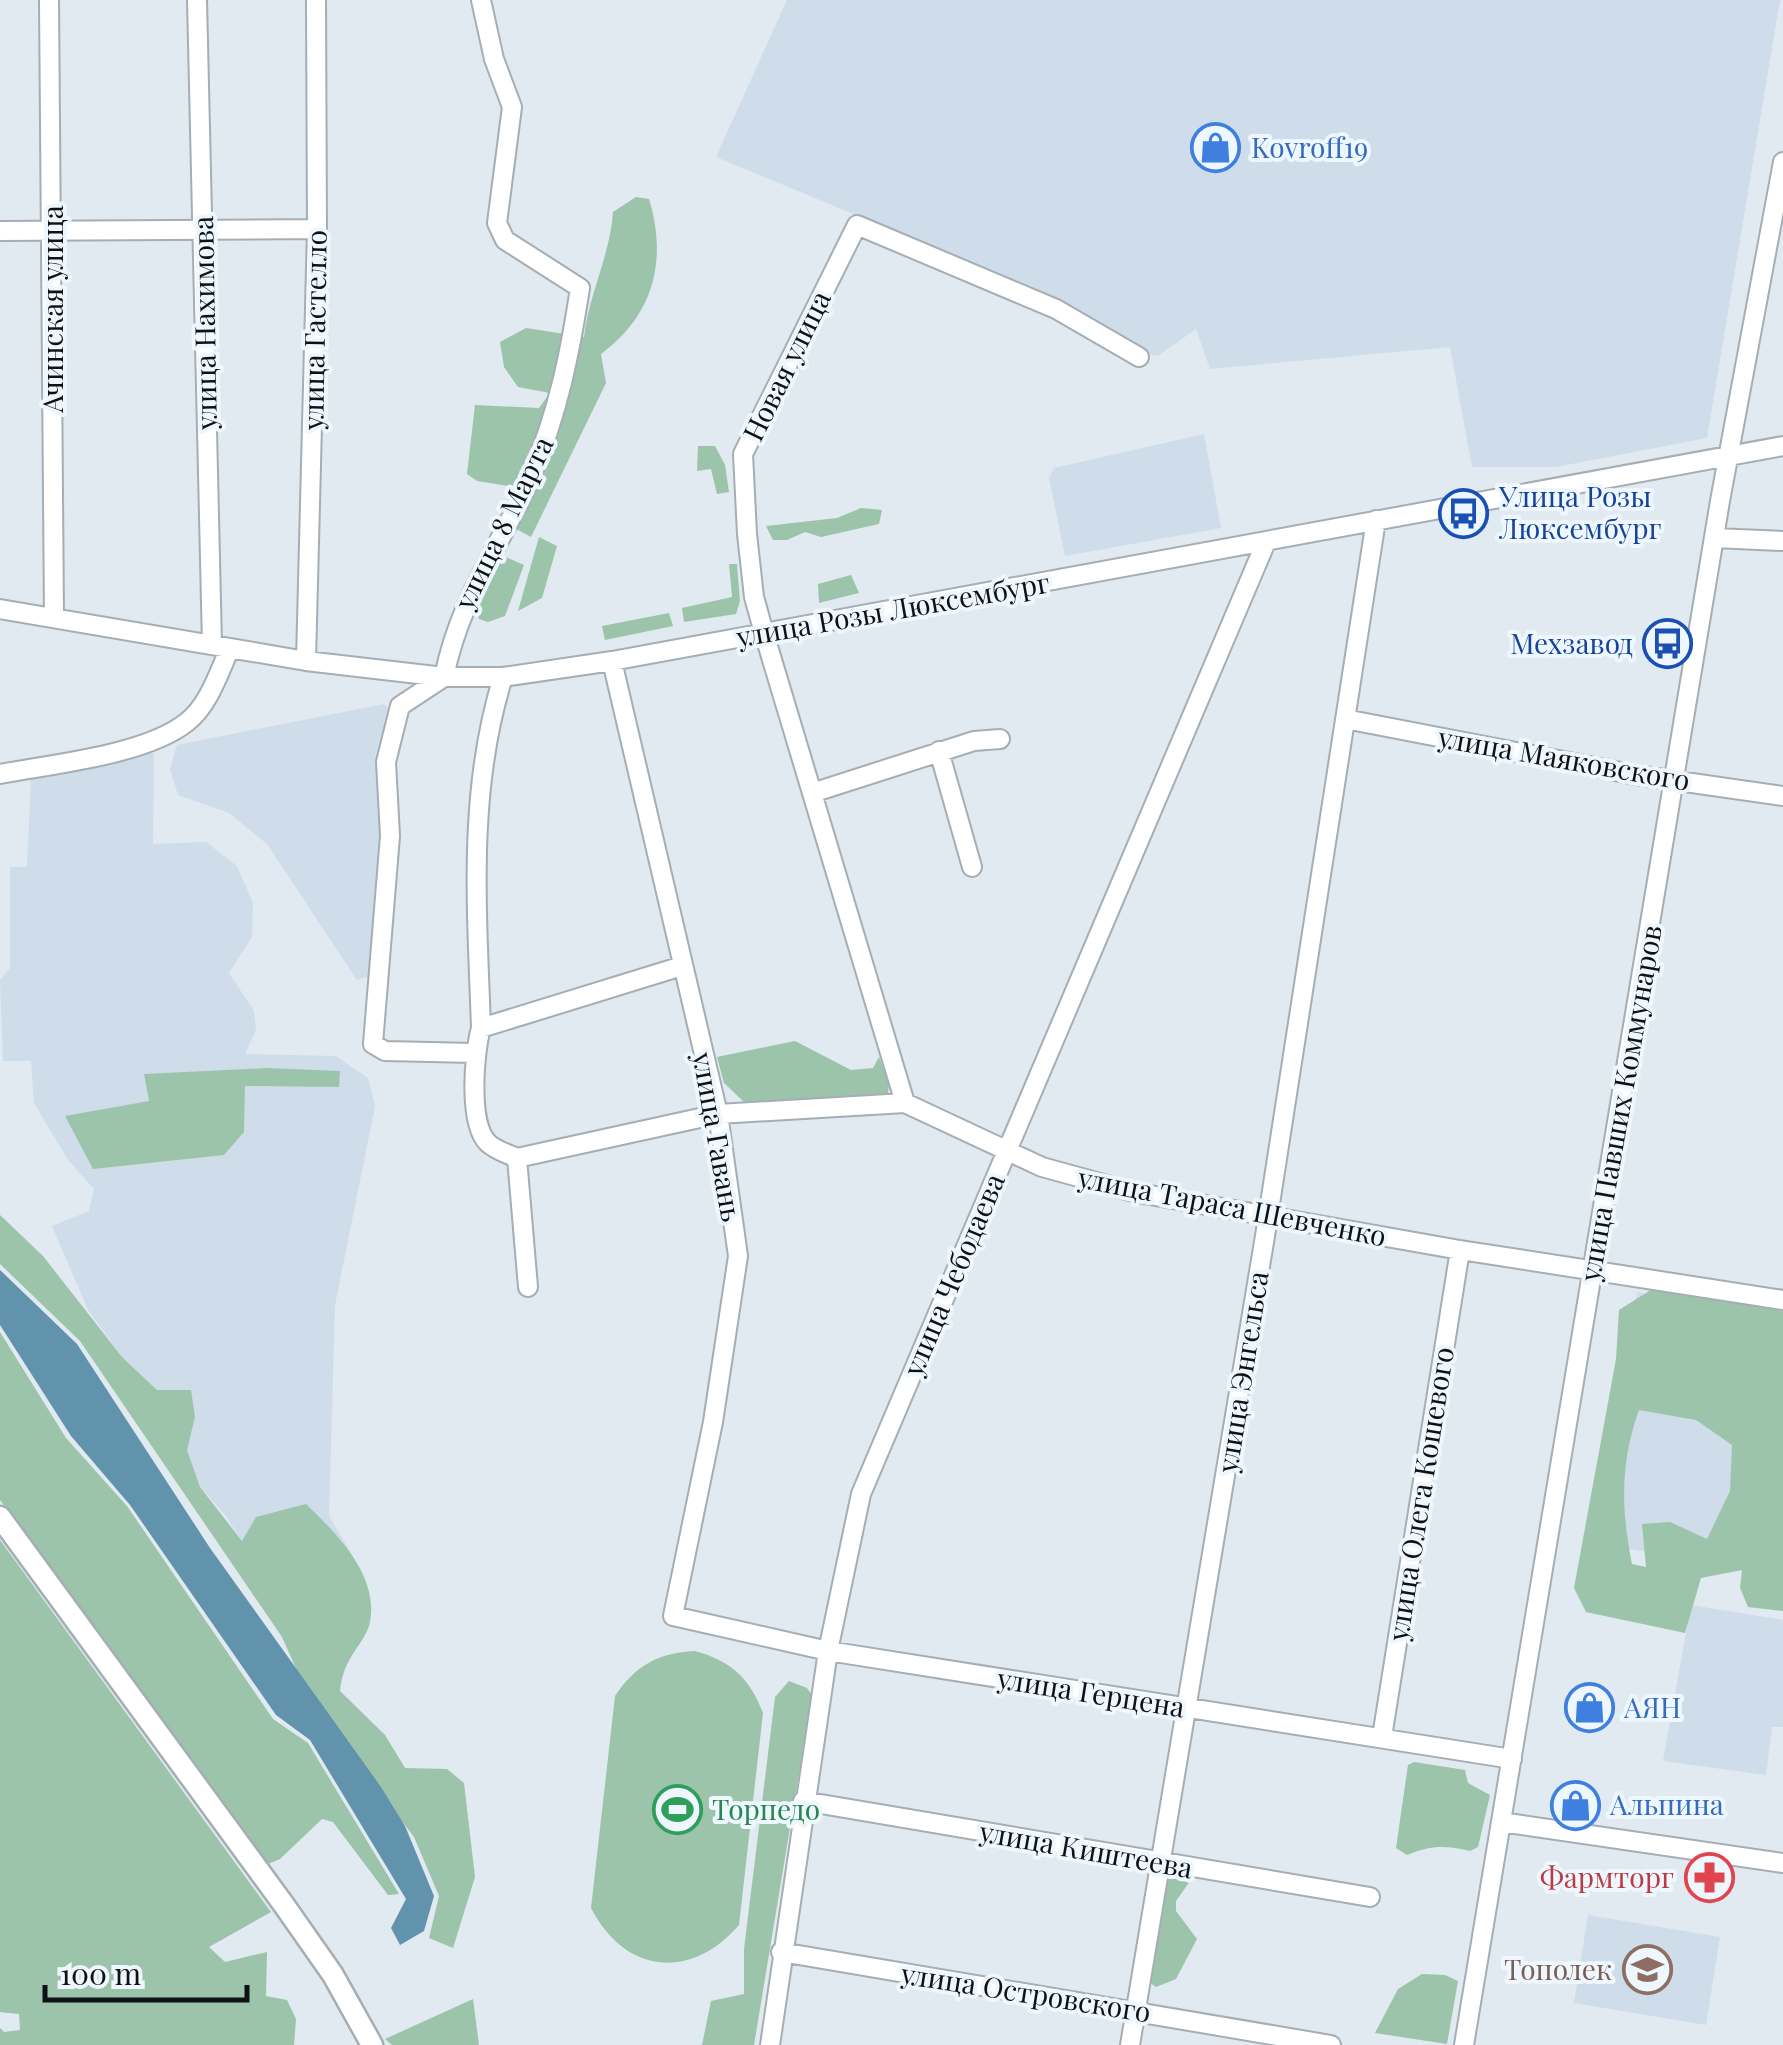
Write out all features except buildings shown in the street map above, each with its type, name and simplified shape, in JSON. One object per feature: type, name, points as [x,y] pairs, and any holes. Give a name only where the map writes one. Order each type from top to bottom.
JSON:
[{"type":"main road","points":[[0,1517],[284,1905],[333,1975],[372,2045]]},
{"type":"street","name":"Ачинская улица","points":[[48,0],[54,618]]},
{"type":"street","name":"улица Нахимова","points":[[197,0],[202,228],[221,646]]},
{"type":"street","name":"улица Гастелло","points":[[306,661],[317,229],[316,0]]},
{"type":"street","name":"улица 8 Марта","points":[[444,677],[454,627],[531,476],[549,430],[568,370],[580,288],[506,240],[497,223],[512,107],[494,59],[480,0]]},
{"type":"street","name":"улица Павших Коммунаров","points":[[1464,2045],[1714,538],[1783,162]]},
{"type":"street","name":"Новая улица","points":[[905,1104],[754,597],[743,454],[857,225],[1056,309],[1140,358]]},
{"type":"street","points":[[0,231],[317,229]]},
{"type":"street","name":"улица Розы Люксембург","points":[[0,609],[306,661],[444,677],[504,677],[612,661],[1783,446]]},
{"type":"street","name":"улица Энгельса","points":[[1130,2045],[1376,520]]},
{"type":"street","points":[[1714,538],[1783,541]]},
{"type":"street","name":"улица Чебодаева","points":[[770,2045],[803,1801],[828,1651],[861,1494],[1266,542]]},
{"type":"street","points":[[0,774],[162,736],[189,721],[208,694],[221,646]]},
{"type":"street","name":"улица Гавань","points":[[612,661],[718,1114],[738,1256],[713,1422],[673,1616]]},
{"type":"street","points":[[444,677],[400,706],[386,762],[390,836],[373,1044],[384,1051],[474,1053]]},
{"type":"street","points":[[504,677],[488,727],[477,799],[481,1028],[474,1053],[478,1121],[487,1143],[517,1158],[528,1286]]},
{"type":"street","name":"улица Маяковского","points":[[1346,719],[1783,796]]},
{"type":"street","points":[[812,792],[939,752],[1000,739]]},
{"type":"street","points":[[939,752],[972,867]]},
{"type":"street","points":[[481,1028],[682,966]]},
{"type":"street","name":"улица Тараса Шевченко","points":[[517,1158],[718,1114],[905,1104],[1005,1153],[1133,1192],[1460,1250],[1783,1300]]},
{"type":"street","name":"улица Олега Кошевого","points":[[1382,1737],[1460,1250]]},
{"type":"street","name":"улица Герцена","points":[[673,1616],[828,1651],[1512,1759]]},
{"type":"street","name":"улица Киштеева","points":[[803,1801],[1370,1897]]},
{"type":"street","points":[[1501,1822],[1783,1863]]},
{"type":"street","name":"улица Островского","points":[[781,1952],[1330,2045]]},
{"type":"shaded area","points":[[787,0],[1780,0],[1707,438],[1556,467],[1472,467],[1450,347],[1210,369],[1196,329],[1158,356],[1150,354],[1053,297],[716,157]]},
{"type":"shaded area","points":[[1204,434],[1221,528],[1065,556],[1049,478],[1054,468]]},
{"type":"shaded area","points":[[384,704],[389,710],[386,830],[374,975],[357,980],[267,844],[229,813],[178,795],[170,769],[177,745]]},
{"type":"shaded area","points":[[142,750],[154,754],[153,844],[206,842],[237,866],[253,903],[252,937],[229,973],[254,1011],[256,1030],[245,1054],[336,1056],[368,1078],[375,1106],[335,1305],[329,1516],[361,1570],[256,1564],[226,1516],[200,1487],[186,1450],[195,1417],[157,1390],[122,1357],[88,1310],[52,1226],[89,1211],[94,1189],[68,1160],[34,1103],[31,1061],[3,1061],[0,980],[10,968],[10,867],[27,867],[31,778]]},
{"type":"shaded area","points":[[1637,1292],[1781,1316],[1744,1568],[1593,1543]]},
{"type":"shaded area","points":[[1691,1605],[1783,1620],[1783,1727],[1772,1727],[1766,1775],[1663,1761]]},
{"type":"shaded area","name":"Тополек","points":[[1588,1915],[1720,1937],[1706,2025],[1574,2003]]},
{"type":"green space","points":[[636,197],[649,199],[655,222],[657,244],[652,286],[633,322],[601,354],[606,383],[531,537],[511,526],[528,489],[477,481],[467,474],[475,405],[539,408],[550,393],[518,387],[504,367],[500,342],[526,328],[584,337],[613,212]]},
{"type":"green space","points":[[698,446],[715,446],[725,465],[729,492],[717,494],[711,469],[697,471]]},
{"type":"green space","points":[[861,508],[882,510],[879,524],[821,537],[805,532],[787,540],[773,540],[766,526],[837,518]]},
{"type":"green space","points":[[539,537],[557,546],[542,598],[518,611]]},
{"type":"green space","points":[[499,554],[524,565],[505,616],[488,622],[479,619],[476,607]]},
{"type":"green space","points":[[729,564],[737,564],[740,601],[736,614],[684,622],[682,608],[732,597]]},
{"type":"green space","points":[[851,575],[859,593],[819,603],[818,584]]},
{"type":"green space","points":[[669,613],[673,626],[605,640],[602,626]]},
{"type":"green space","points":[[795,1041],[851,1070],[873,1068],[879,1057],[889,1082],[888,1096],[745,1103],[724,1083],[717,1057]]},
{"type":"green space","points":[[267,1068],[340,1071],[339,1087],[245,1086],[244,1132],[224,1155],[93,1169],[65,1116],[149,1101],[144,1074]]},
{"type":"green space","points":[[0,1215],[43,1256],[122,1357],[157,1390],[191,1390],[195,1417],[187,1450],[200,1487],[242,1541],[256,1517],[306,1504],[353,1556],[368,1588],[370,1622],[346,1668],[340,1691],[385,1735],[405,1768],[447,1769],[464,1783],[475,1877],[453,1948],[429,1938],[439,1896],[414,1837],[310,1700],[282,1637],[80,1341],[0,1264]]},
{"type":"green space","points":[[1654,1288],[1783,1311],[1783,1611],[1748,1607],[1740,1588],[1742,1570],[1701,1578],[1685,1633],[1586,1612],[1574,1588],[1616,1359],[1619,1310]],"holes":[[[1639,1410],[1696,1420],[1732,1445],[1730,1491],[1707,1539],[1670,1522],[1642,1524],[1646,1567],[1632,1564],[1624,1486],[1628,1449]]]},
{"type":"green space","points":[[0,1332],[66,1438],[127,1506],[273,1719],[308,1743],[399,1894],[388,1895],[333,1822],[322,1819],[280,1859],[266,1865],[0,1500]]},
{"type":"green space","points":[[0,1540],[271,1912],[209,1947],[225,1962],[267,1952],[266,1996],[287,2000],[296,2019],[294,2045],[0,2045],[0,2028],[4,2032],[20,2030],[19,2014],[0,2012]]},
{"type":"green space","name":"Торпедо","points":[[695,1651],[738,1673],[763,1713],[739,1925],[700,1955],[680,1962],[660,1962],[640,1957],[622,1946],[605,1930],[591,1908],[615,1696],[631,1676],[649,1663]]},
{"type":"green space","points":[[789,1681],[807,1688],[812,1695],[754,2045],[702,2045],[711,2001],[744,1994],[744,1949],[775,1697]]},
{"type":"green space","points":[[1414,1762],[1465,1770],[1468,1783],[1490,1795],[1478,1847],[1470,1851],[1431,1848],[1407,1855],[1396,1848],[1408,1765]]},
{"type":"green space","points":[[1174,1870],[1190,1881],[1176,1901],[1176,1911],[1197,1939],[1176,1979],[1156,1987],[1146,1980],[1168,1874]]},
{"type":"green space","points":[[1422,1974],[1445,1975],[1458,1981],[1447,2044],[1375,2033],[1398,1989]]},
{"type":"green space","points":[[473,1999],[479,2045],[392,2045],[385,2039]]},
{"type":"water","points":[[0,1270],[77,1344],[210,1548],[381,1787],[405,1826],[434,1896],[424,1931],[400,1945],[391,1928],[406,1899],[310,1740],[276,1715],[130,1505],[71,1436],[0,1325]]},
{"type":"place","name":"Kovroff19","points":[[1216,148]]},
{"type":"place","name":"Улица Розы Люксембург","points":[[1464,513]]},
{"type":"place","name":"Мехзавод","points":[[1668,644]]},
{"type":"place","name":"АЯН","points":[[1589,1708]]},
{"type":"place","name":"Альпина","points":[[1575,1805]]},
{"type":"place","name":"Торпедо","points":[[677,1810]]},
{"type":"place","name":"Фармторг","points":[[1709,1878]]},
{"type":"place","name":"Тополек","points":[[1647,1970]]}]
